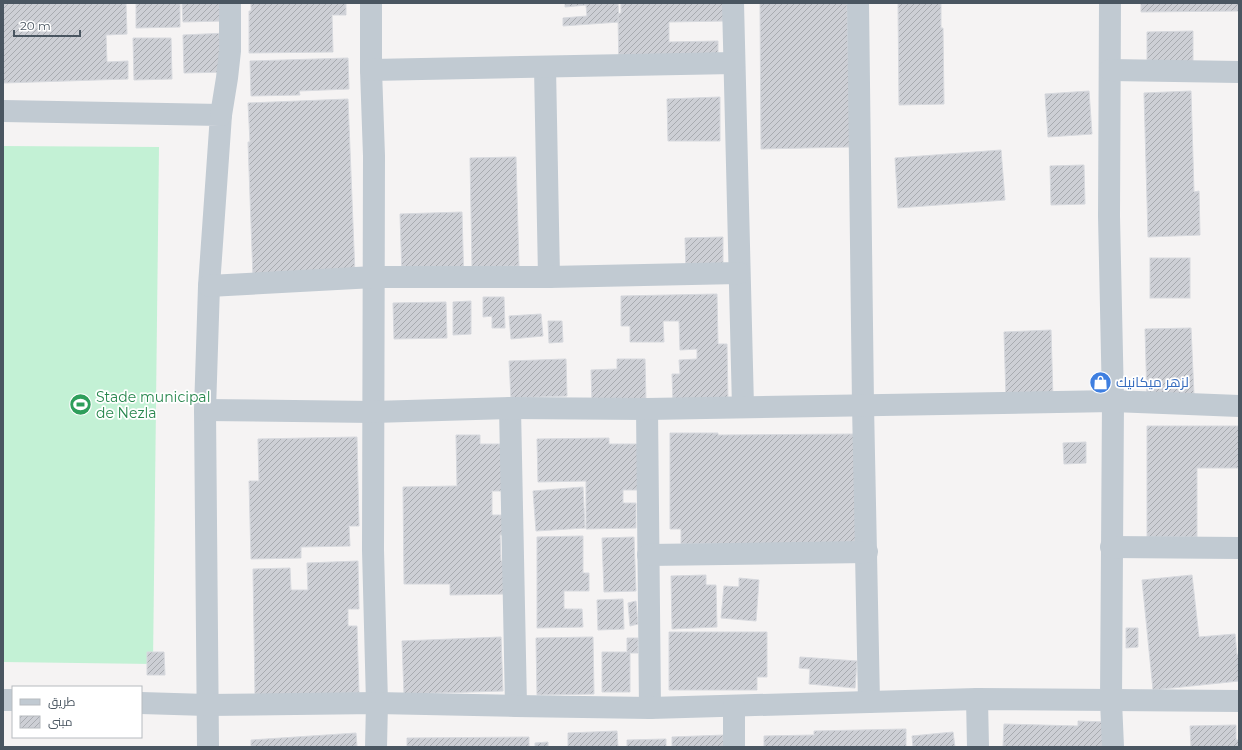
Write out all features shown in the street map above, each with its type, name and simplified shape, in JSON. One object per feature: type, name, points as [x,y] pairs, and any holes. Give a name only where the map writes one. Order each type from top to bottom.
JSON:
[{"type":"street","points":[[208,747],[206,705],[205,410],[209,286],[221,115],[230,51],[230,3]]},
{"type":"street","points":[[371,3],[371,70],[374,156],[373,550],[377,703],[376,747]]},
{"type":"street","points":[[733,3],[743,407]]},
{"type":"street","points":[[858,3],[863,405],[870,702]]},
{"type":"street","points":[[1110,3],[1109,216],[1113,401],[1111,547],[1111,701],[1113,747]]},
{"type":"street","points":[[371,70],[734,63]]},
{"type":"street","points":[[545,67],[549,277]]},
{"type":"street","points":[[1110,70],[1239,72]]},
{"type":"street","points":[[3,111],[221,115]]},
{"type":"street","points":[[209,286],[374,277],[549,277],[739,273]]},
{"type":"street","points":[[205,410],[373,412],[510,408],[647,409],[1113,401],[1239,406]]},
{"type":"street","points":[[510,408],[516,706]]},
{"type":"street","points":[[647,409],[650,708]]},
{"type":"street","points":[[1111,547],[1239,548]]},
{"type":"street","points":[[648,555],[867,552]]},
{"type":"street","points":[[142,703],[206,705],[377,703],[650,708],[977,699],[1239,701]]},
{"type":"street","points":[[977,699],[978,747]]},
{"type":"street","points":[[734,706],[734,747]]},
{"type":"green space","name":"Stade municipal de Nezla","points":[[3,146],[159,147],[153,664],[3,662]]},
{"type":"building","points":[[3,3],[126,3],[127,34],[106,35],[107,62],[128,61],[128,79],[3,83]]},
{"type":"building","points":[[136,3],[180,3],[180,27],[136,28]]},
{"type":"building","points":[[182,3],[223,3],[223,21],[183,22]]},
{"type":"building","points":[[251,3],[346,3],[346,15],[332,15],[333,52],[249,53],[249,11],[251,11]]},
{"type":"building","points":[[565,3],[618,3],[619,22],[563,26],[563,18],[587,16],[586,5],[565,7]]},
{"type":"building","points":[[621,3],[725,3],[725,21],[669,22],[669,42],[718,41],[718,69],[619,70],[618,14],[621,13]]},
{"type":"building","points":[[760,3],[847,3],[850,147],[761,149]]},
{"type":"building","points":[[898,3],[941,3],[941,28],[943,28],[944,104],[899,105]]},
{"type":"building","points":[[1141,3],[1239,3],[1239,11],[1141,12]]},
{"type":"building","points":[[1193,31],[1193,65],[1147,65],[1147,32]]},
{"type":"building","points":[[227,33],[227,72],[184,73],[183,35]]},
{"type":"building","points":[[133,38],[171,38],[172,79],[134,80]]},
{"type":"building","points":[[348,58],[349,89],[299,91],[300,95],[251,96],[250,61]]},
{"type":"building","points":[[1089,91],[1092,134],[1048,137],[1045,94]]},
{"type":"building","points":[[1191,91],[1194,192],[1199,191],[1200,235],[1148,237],[1144,93]]},
{"type":"building","points":[[720,97],[720,141],[668,141],[667,99]]},
{"type":"building","points":[[348,99],[355,274],[253,278],[248,103]]},
{"type":"building","points":[[1001,150],[1005,200],[898,208],[895,158]]},
{"type":"building","points":[[516,157],[519,266],[472,267],[470,158]]},
{"type":"building","points":[[1084,165],[1085,204],[1051,205],[1050,166]]},
{"type":"building","points":[[462,212],[464,286],[402,277],[400,214]]},
{"type":"building","points":[[723,237],[723,272],[686,273],[685,238]]},
{"type":"building","points":[[1150,258],[1190,258],[1190,298],[1150,298]]},
{"type":"building","points":[[717,294],[718,344],[727,344],[728,402],[673,403],[672,374],[680,374],[679,360],[697,359],[697,349],[680,350],[679,321],[663,321],[664,342],[630,342],[630,326],[621,326],[621,296]]},
{"type":"building","points":[[483,297],[504,297],[505,328],[492,328],[492,316],[483,317]]},
{"type":"building","points":[[471,301],[471,334],[453,335],[453,302]]},
{"type":"building","points":[[446,302],[447,338],[394,339],[393,303]]},
{"type":"building","points":[[541,314],[543,336],[511,339],[509,316]]},
{"type":"building","points":[[548,321],[562,321],[563,342],[549,343]]},
{"type":"building","points":[[1191,328],[1194,395],[1147,397],[1145,329]]},
{"type":"building","points":[[1051,330],[1053,398],[1006,399],[1004,332]]},
{"type":"building","points":[[566,359],[567,396],[511,398],[509,361]]},
{"type":"building","points":[[617,359],[645,359],[646,402],[592,403],[591,370],[617,369]]},
{"type":"building","points":[[1147,426],[1239,426],[1239,468],[1197,468],[1197,537],[1147,537]]},
{"type":"building","points":[[670,433],[718,433],[718,435],[855,434],[856,543],[681,544],[681,529],[670,529]]},
{"type":"building","points":[[456,435],[480,435],[480,444],[501,444],[502,491],[492,491],[492,515],[505,515],[505,535],[500,535],[501,561],[506,561],[506,594],[450,595],[450,584],[404,584],[403,487],[457,486]]},
{"type":"building","points":[[357,437],[359,526],[349,526],[350,546],[301,547],[301,558],[251,559],[249,481],[259,481],[258,439]]},
{"type":"building","points":[[609,438],[609,444],[639,444],[640,490],[623,490],[623,503],[636,503],[636,528],[586,529],[586,481],[538,482],[537,439]]},
{"type":"building","points":[[1086,442],[1086,463],[1064,464],[1063,443]]},
{"type":"building","points":[[583,487],[585,528],[536,531],[533,491]]},
{"type":"building","points":[[583,536],[583,573],[589,573],[589,591],[564,591],[564,609],[582,609],[583,627],[537,628],[537,537]]},
{"type":"building","points":[[634,537],[636,591],[604,592],[602,538]]},
{"type":"building","points":[[358,561],[359,609],[348,609],[348,626],[357,626],[359,693],[255,695],[253,569],[290,568],[291,590],[308,590],[307,563]]},
{"type":"building","points":[[706,575],[706,585],[716,585],[717,627],[672,629],[671,576]]},
{"type":"building","points":[[1192,575],[1199,637],[1235,634],[1237,655],[1239,654],[1239,681],[1153,690],[1142,580]]},
{"type":"building","points":[[739,578],[759,580],[756,621],[721,618],[724,586],[739,587]]},
{"type":"building","points":[[623,599],[624,629],[598,630],[597,600]]},
{"type":"building","points":[[636,601],[638,624],[630,626],[628,603]]},
{"type":"building","points":[[1126,628],[1138,628],[1138,647],[1126,648]]},
{"type":"building","points":[[669,632],[767,632],[767,677],[757,677],[757,690],[669,690]]},
{"type":"building","points":[[501,637],[503,691],[404,694],[402,641]]},
{"type":"building","points":[[593,637],[594,694],[537,695],[536,638]]},
{"type":"building","points":[[627,638],[638,638],[638,653],[630,653],[630,692],[602,692],[602,652],[627,652]]},
{"type":"building","points":[[147,652],[164,652],[165,675],[147,675]]},
{"type":"building","points":[[800,657],[857,661],[855,688],[809,684],[810,669],[799,668]]},
{"type":"building","points":[[1078,721],[1106,722],[1105,747],[1003,747],[1004,724],[1078,726]]},
{"type":"building","points":[[1236,725],[1236,740],[1239,740],[1239,747],[1191,747],[1190,726]]},
{"type":"building","points":[[906,729],[906,747],[764,747],[764,736],[814,735],[814,731]]},
{"type":"building","points":[[617,731],[618,747],[568,747],[568,733]]},
{"type":"building","points":[[953,732],[955,747],[913,747],[912,736]]},
{"type":"building","points":[[356,733],[357,747],[251,747],[251,740]]},
{"type":"building","points":[[725,735],[726,747],[672,747],[672,737]]},
{"type":"building","points":[[529,737],[529,747],[407,747],[407,738]]},
{"type":"building","points":[[666,739],[666,747],[627,747],[627,740]]},
{"type":"building","points":[[548,742],[548,747],[535,747],[535,743]]},
{"type":"place","name":"لزهر ميكانيك","points":[[1101,382]]},
{"type":"place","name":"Stade municipal de Nezla","points":[[80,405]]}]
